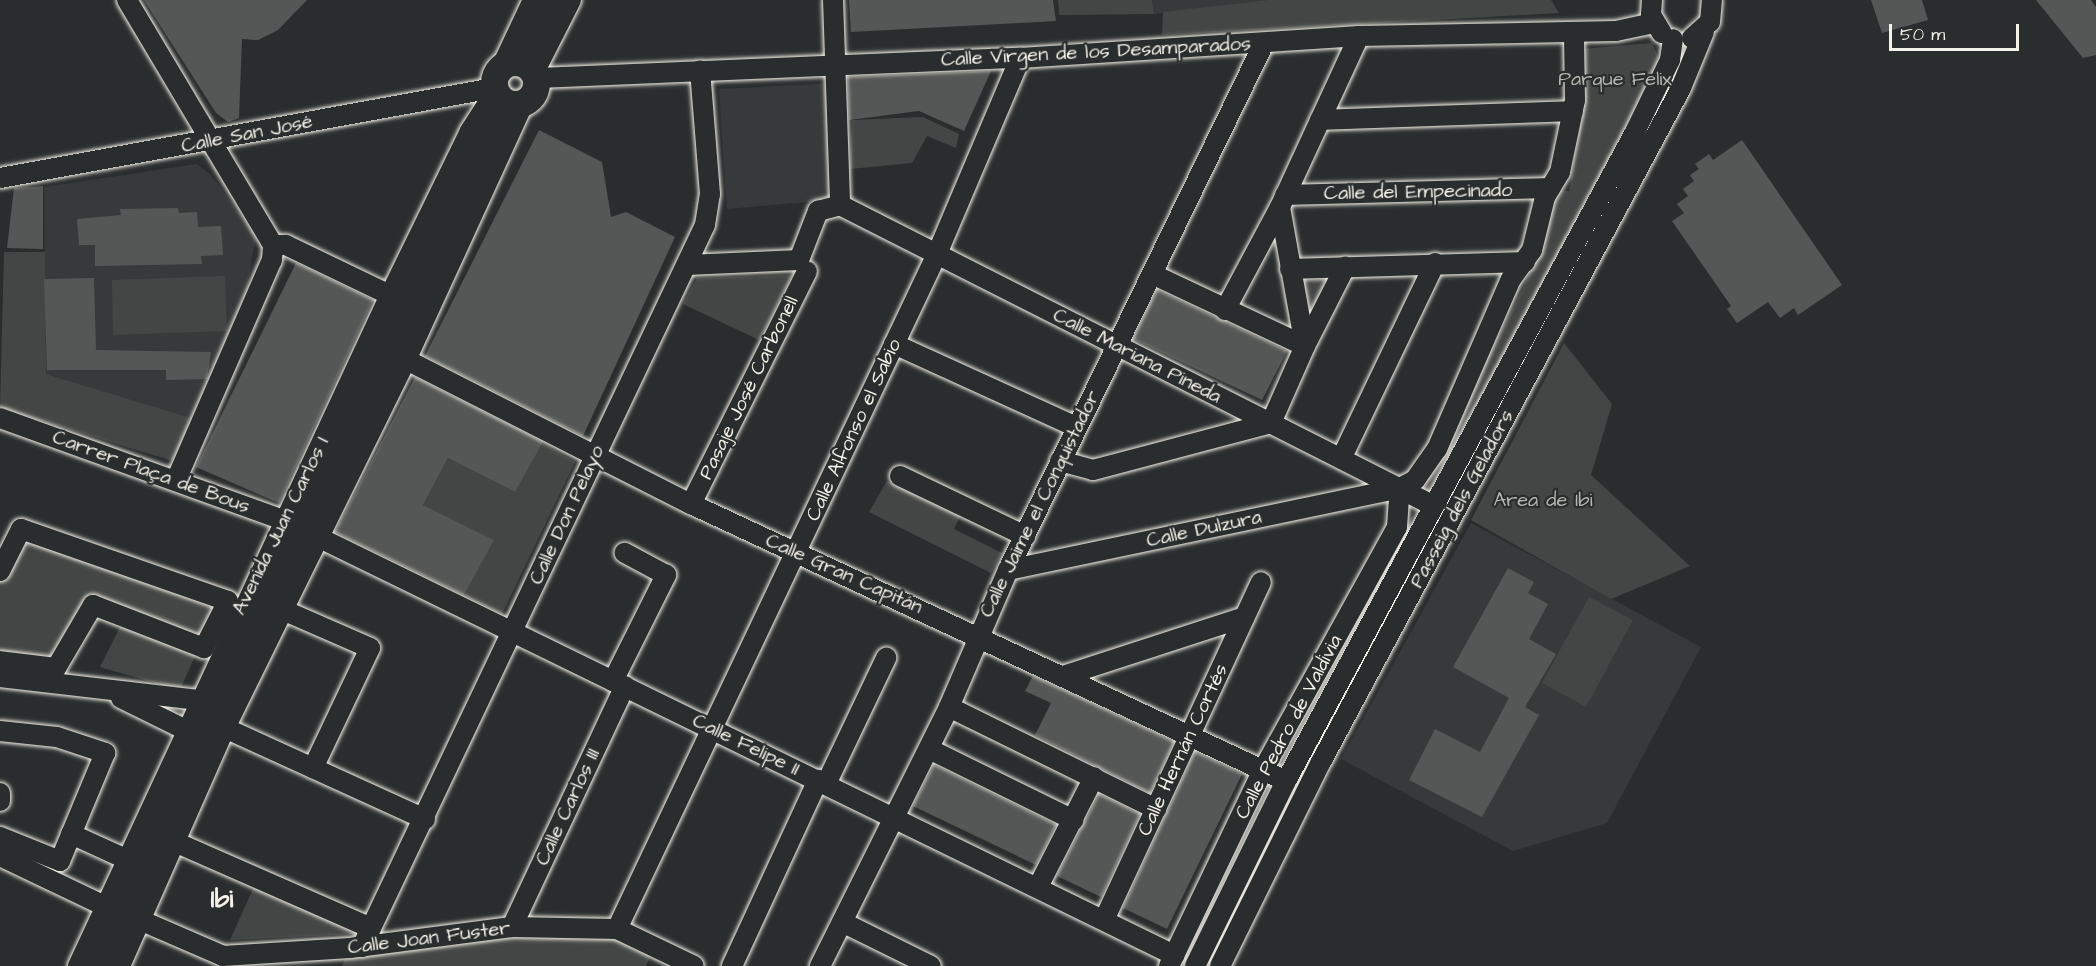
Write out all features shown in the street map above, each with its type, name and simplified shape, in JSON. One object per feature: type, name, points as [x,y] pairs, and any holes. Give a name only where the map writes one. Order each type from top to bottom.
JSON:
[{"type":"main road","name":"Avenida Juan Carlos I","points":[[98,966],[211,716],[300,529],[396,355],[514,83],[554,0]]},
{"type":"street","points":[[127,0],[273,244],[272,260],[177,478]]},
{"type":"street","name":"Avenida Juan Carlos I","points":[[514,83],[533,0]]},
{"type":"street","name":"Avenida Juan Carlos I","points":[[120,966],[175,843],[211,716],[283,610],[300,529],[390,295],[470,131],[514,83],[571,0]]},
{"type":"street","points":[[683,274],[799,261],[818,211],[840,206],[833,0]]},
{"type":"street","points":[[1652,0],[1654,23],[1673,39],[1694,38],[1704,32]]},
{"type":"street","name":"Passeig dels Geladors","points":[[1220,966],[1321,762],[1676,98],[1715,3]]},
{"type":"street","name":"Calle Virgen de los Desamparados","points":[[514,83],[700,70],[1020,58],[1264,44],[1359,36],[1574,33],[1654,23]]},
{"type":"street","points":[[1400,488],[1415,480],[1437,449],[1511,279],[1525,262],[1550,188],[1564,162],[1573,111],[1574,33]]},
{"type":"street","points":[[1225,310],[1283,201],[1359,36]]},
{"type":"street","points":[[1195,966],[1286,781],[1635,132],[1670,60],[1673,39]]},
{"type":"street","name":"Calle Jaime el Conquistador","points":[[820,966],[929,749],[1008,570],[1264,44]]},
{"type":"street","name":"Calle Alfonso el Sabio","points":[[617,929],[937,254],[1020,58]]},
{"type":"street","name":"Calle Don Pelayo","points":[[351,954],[371,928],[425,819],[593,457],[705,225],[710,194],[700,70]]},
{"type":"street","name":"Calle San José","points":[[0,179],[211,142],[514,83]]},
{"type":"street","points":[[1320,120],[1573,111]]},
{"type":"street","name":"Calle del Empecinado","points":[[1283,201],[1550,188]]},
{"type":"street","points":[[1283,201],[1290,269],[1305,346]]},
{"type":"street","name":"Calle Mariana Pineda","points":[[840,206],[1342,457],[1434,506]]},
{"type":"street","points":[[273,244],[286,245],[390,295]]},
{"type":"street","points":[[1290,269],[1525,262]]},
{"type":"street","points":[[1342,457],[1435,263]]},
{"type":"street","points":[[1060,461],[1093,470],[1271,423],[1305,346],[1345,267]]},
{"type":"street","name":"Pasaje José Carbonell","points":[[683,274],[807,271],[691,504]]},
{"type":"street","points":[[1152,274],[1305,346]]},
{"type":"street","points":[[894,344],[1076,427]]},
{"type":"street","name":"Calle Gran Capitán","points":[[396,355],[593,457],[691,504],[978,634],[1063,676],[1264,768],[1286,781]]},
{"type":"street","name":"Carrer Plaça de Bous","points":[[0,418],[177,478],[300,529]]},
{"type":"street","points":[[900,476],[1025,536]]},
{"type":"street","name":"Calle Dulzura","points":[[1008,570],[1400,488]]},
{"type":"street","name":"Calle Pedro de Valdivia","points":[[1172,960],[1264,768],[1397,527],[1400,488]]},
{"type":"street","points":[[0,571],[21,529],[228,601],[204,648],[93,605],[56,668],[0,661]]},
{"type":"street","name":"Calle Felipe II","points":[[300,529],[1039,885],[1105,918],[1172,960]]},
{"type":"street","name":"Calle Carlos III","points":[[512,927],[666,574],[625,553]]},
{"type":"street","name":"Calle Hernán Cortés","points":[[1105,918],[1261,582]]},
{"type":"street","points":[[283,610],[370,648],[313,768]]},
{"type":"street","points":[[1063,676],[1245,617]]},
{"type":"street","points":[[732,966],[886,658]]},
{"type":"street","points":[[0,677],[111,693],[211,716],[313,768],[425,819]]},
{"type":"street","points":[[111,693],[184,729]]},
{"type":"street","points":[[949,707],[1156,809]]},
{"type":"street","name":"Avenida Juan Carlos I","points":[[78,966],[184,729],[211,716]]},
{"type":"street","points":[[0,731],[57,737],[105,753],[60,861],[0,837]]},
{"type":"street","points":[[929,749],[1073,820]]},
{"type":"street","points":[[1039,885],[1094,777]]},
{"type":"street","points":[[0,793],[0,801]]},
{"type":"street","points":[[71,834],[126,859]]},
{"type":"street","points":[[175,843],[371,928]]},
{"type":"street","points":[[0,856],[105,906],[131,892]]},
{"type":"street","name":"Calle Joan Fuster","points":[[140,920],[223,956],[351,954],[512,927],[617,929]]},
{"type":"street","points":[[842,922],[931,966]]},
{"type":"street","points":[[617,929],[694,966]]},
{"type":"shaded area","points":[[1152,0],[1268,0],[1154,14]]},
{"type":"shaded area","points":[[835,83],[840,199],[727,209],[719,89]]},
{"type":"shaded area","points":[[197,164],[210,174],[256,235],[243,314],[195,419],[46,374],[44,187]]},
{"type":"shaded area","points":[[1471,523],[1701,647],[1607,823],[1513,851],[1341,759]]},
{"type":"green space","points":[[1058,0],[1152,0],[1154,14],[1059,15]]},
{"type":"green space","points":[[1268,0],[1551,0],[1559,13],[1162,35],[1163,12]]},
{"type":"green space","name":"Parque Felix","points":[[1652,43],[1660,61],[1430,497],[1422,492],[1539,255],[1552,198],[1557,190],[1569,191],[1583,110],[1582,49]]},
{"type":"green space","points":[[923,117],[959,134],[956,148],[927,136],[912,163],[850,169],[852,120]]},
{"type":"green space","points":[[4,252],[45,252],[46,374],[195,419],[176,462],[0,408]]},
{"type":"green space","points":[[792,275],[759,340],[683,304],[697,278]]},
{"type":"green space","points":[[225,276],[227,331],[113,335],[112,280]]},
{"type":"green space","points":[[1331,279],[1311,324],[1301,281]]},
{"type":"green space","name":"Area de Ibi","points":[[1564,343],[1612,404],[1591,475],[1690,566],[1611,599],[1471,520]]},
{"type":"green space","points":[[542,443],[575,462],[502,614],[464,595],[493,540],[423,505],[448,458],[515,492]]},
{"type":"green space","points":[[887,481],[960,516],[954,529],[1002,553],[991,573],[869,512]]},
{"type":"green space","points":[[24,530],[228,601],[206,644],[90,601],[54,665],[0,656],[0,577]]},
{"type":"green space","points":[[1589,597],[1633,620],[1586,707],[1542,683]]},
{"type":"green space","points":[[125,617],[198,649],[180,690],[100,667]]},
{"type":"green space","points":[[257,880],[358,922],[354,934],[230,940]]},
{"type":"green space","points":[[617,929],[654,947],[646,966],[342,966],[350,948]]},
{"type":"building","points":[[144,0],[307,0],[278,30],[258,40],[242,39],[239,118],[228,122],[216,113]]},
{"type":"building","points":[[849,0],[1053,0],[1056,21],[851,32]]},
{"type":"building","points":[[1871,0],[1922,0],[1928,20],[1882,33]]},
{"type":"building","points":[[2036,0],[2091,0],[2096,7],[2096,55],[2083,58]]},
{"type":"building","points":[[991,71],[964,131],[919,111],[849,120],[848,77]]},
{"type":"building","points":[[539,130],[602,162],[611,217],[626,212],[675,237],[583,436],[425,356]]},
{"type":"building","points":[[1742,140],[1842,285],[1798,315],[1794,308],[1780,318],[1768,302],[1737,323],[1727,309],[1731,306],[1672,221],[1684,213],[1677,204],[1688,196],[1683,189],[1694,181],[1690,175],[1699,169],[1695,164],[1709,154],[1713,160]]},
{"type":"building","points":[[43,186],[43,249],[7,248],[14,188]]},
{"type":"building","points":[[178,208],[179,213],[197,212],[198,227],[221,226],[223,255],[201,256],[202,264],[95,266],[95,245],[79,245],[77,219],[121,215],[120,209]]},
{"type":"building","points":[[296,263],[373,300],[279,503],[196,467]]},
{"type":"building","points":[[94,278],[96,350],[211,352],[207,379],[166,380],[166,370],[47,370],[44,279]]},
{"type":"building","points":[[1157,290],[1287,351],[1262,400],[1133,339]]},
{"type":"building","points":[[415,377],[543,442],[515,492],[448,458],[423,505],[494,540],[464,595],[335,532]]},
{"type":"building","points":[[1508,568],[1534,582],[1528,593],[1548,604],[1529,639],[1556,654],[1525,707],[1539,715],[1482,817],[1409,780],[1435,729],[1480,752],[1509,698],[1453,667]]},
{"type":"building","points":[[1033,676],[1174,742],[1150,793],[1035,735],[1051,703],[1025,691]]},
{"type":"building","points":[[1195,752],[1242,774],[1167,929],[1123,908]]},
{"type":"building","points":[[934,765],[1056,825],[1036,865],[913,806]]},
{"type":"building","points":[[1099,794],[1140,814],[1101,897],[1057,876]]},
{"type":"district","name":"Ibi","points":[[222,900]]}]
